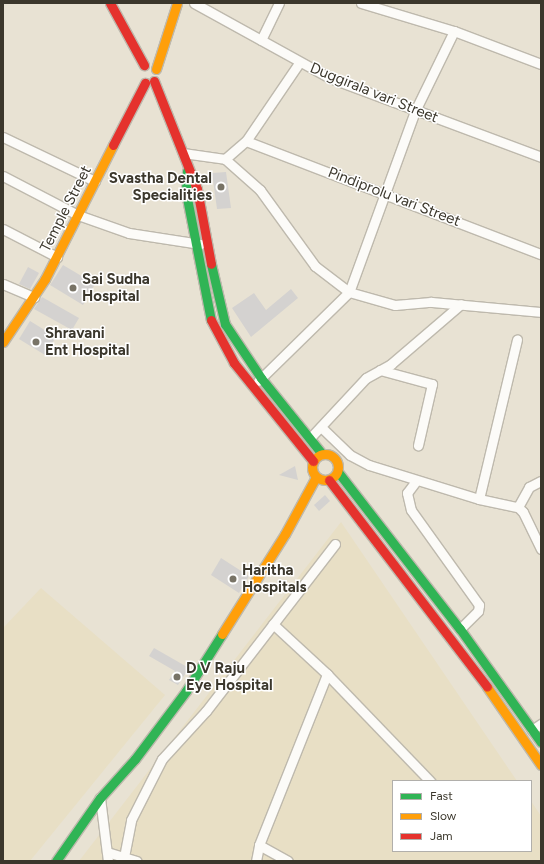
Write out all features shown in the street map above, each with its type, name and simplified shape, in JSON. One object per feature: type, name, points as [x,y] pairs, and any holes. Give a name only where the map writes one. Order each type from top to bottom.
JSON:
[{"type":"street","points":[[110,3],[144,65]]},
{"type":"street","points":[[150,82],[158,75],[156,69],[177,3]]},
{"type":"street","name":"Duggirala vari Street","points":[[194,3],[299,63],[330,78],[541,157]]},
{"type":"street","points":[[261,40],[279,3]]},
{"type":"street","points":[[361,3],[454,31],[541,64]]},
{"type":"street","points":[[252,386],[349,292],[415,111],[454,31]]},
{"type":"street","points":[[226,159],[246,141],[299,63]]},
{"type":"street","points":[[144,65],[150,65],[156,69]]},
{"type":"street","points":[[144,65],[138,75],[150,82],[183,153],[187,169],[197,189],[208,243],[218,305],[225,324],[261,378],[322,454],[334,456],[337,461],[338,472],[460,629],[541,742]]},
{"type":"street","name":"Temple Street","points":[[4,340],[34,297],[57,257],[95,181],[150,82]]},
{"type":"street","points":[[3,137],[95,181]]},
{"type":"street","name":"Pindiprolu vari Street","points":[[246,141],[541,254]]},
{"type":"street","points":[[183,153],[226,159],[260,190],[315,266],[349,292],[395,305],[461,304],[541,312]]},
{"type":"street","points":[[187,169],[186,193],[195,244],[213,325],[222,344],[252,386],[313,461]]},
{"type":"street","points":[[3,176],[78,215],[128,233],[195,244],[208,243]]},
{"type":"street","points":[[3,229],[57,257]]},
{"type":"street","points":[[3,284],[34,297]]},
{"type":"street","points":[[310,438],[366,378],[380,370],[461,304]]},
{"type":"street","points":[[479,499],[517,339]]},
{"type":"street","points":[[380,370],[432,384],[418,445]]},
{"type":"street","points":[[321,427],[350,455],[369,465],[416,481],[479,499],[518,507],[523,512],[541,549]]},
{"type":"street","points":[[316,477],[312,467],[313,461],[322,454]]},
{"type":"street","points":[[329,480],[338,472]]},
{"type":"street","points":[[316,477],[329,480],[516,727],[541,765]]},
{"type":"street","points":[[56,861],[100,798],[134,759],[186,691],[285,534],[316,477]]},
{"type":"street","points":[[416,481],[407,493],[411,510],[479,605],[478,611],[460,629]]},
{"type":"street","points":[[518,507],[529,487],[541,481]]},
{"type":"street","points":[[124,857],[131,820],[162,759],[206,711],[335,544]]},
{"type":"street","points":[[273,624],[327,674],[429,780]]},
{"type":"street","points":[[256,861],[259,845],[327,674]]},
{"type":"street","points":[[516,727],[526,720]]},
{"type":"street","points":[[532,730],[541,724]]},
{"type":"street","points":[[100,798],[107,857],[124,857],[137,861]]},
{"type":"street","points":[[259,845],[288,861]]},
{"type":"shaded area","points":[[341,522],[516,780],[392,780],[392,852],[532,852],[532,802],[541,816],[541,861],[79,861]]},
{"type":"shaded area","points":[[41,588],[165,695],[30,861],[3,861],[3,628]]},
{"type":"building","points":[[226,172],[231,208],[217,209],[212,173]]},
{"type":"building","points":[[63,265],[95,284],[83,305],[50,285]]},
{"type":"building","points":[[28,267],[39,273],[30,289],[19,284]]},
{"type":"building","points":[[291,289],[298,298],[251,337],[232,308],[254,293],[266,310]]},
{"type":"building","points":[[42,297],[79,318],[72,330],[34,309]]},
{"type":"building","points":[[30,321],[56,337],[45,355],[19,339]]},
{"type":"building","points":[[295,466],[298,480],[279,475]]},
{"type":"building","points":[[325,495],[330,501],[319,511],[314,505]]},
{"type":"building","points":[[221,558],[249,576],[239,593],[211,575]]},
{"type":"building","points":[[154,648],[189,668],[178,685],[169,680],[175,671],[149,656]]},
{"type":"traffic: fast","points":[[187,171],[186,193],[211,320]]},
{"type":"traffic: fast","points":[[211,264],[225,324],[261,378],[322,454]]},
{"type":"traffic: fast","points":[[338,472],[460,629],[541,742]]},
{"type":"traffic: fast","points":[[56,861],[100,798],[135,759],[186,691],[222,634]]},
{"type":"traffic: slow","points":[[156,69],[177,3]]},
{"type":"traffic: slow","points":[[3,342],[45,279],[113,145]]},
{"type":"traffic: slow","points":[[325,454],[334,458],[338,467],[334,476],[325,480],[316,476],[312,467],[316,458],[325,454]]},
{"type":"traffic: slow","points":[[222,634],[285,534],[316,477]]},
{"type":"traffic: slow","points":[[487,687],[541,765]]},
{"type":"traffic: jam","points":[[110,3],[144,65]]},
{"type":"traffic: jam","points":[[154,81],[197,189],[211,264]]},
{"type":"traffic: jam","points":[[113,145],[145,83]]},
{"type":"traffic: jam","points":[[211,320],[234,363],[313,461]]},
{"type":"traffic: jam","points":[[329,480],[487,687]]},
{"type":"place","name":"Svastha Dental Specialities","points":[[221,187]]},
{"type":"place","name":"Sai Sudha Hospital","points":[[73,288]]},
{"type":"place","name":"Shravani Ent Hospital","points":[[36,342]]},
{"type":"place","name":"Haritha Hospitals","points":[[233,579]]},
{"type":"place","name":"D V Raju Eye Hospital","points":[[177,677]]}]
